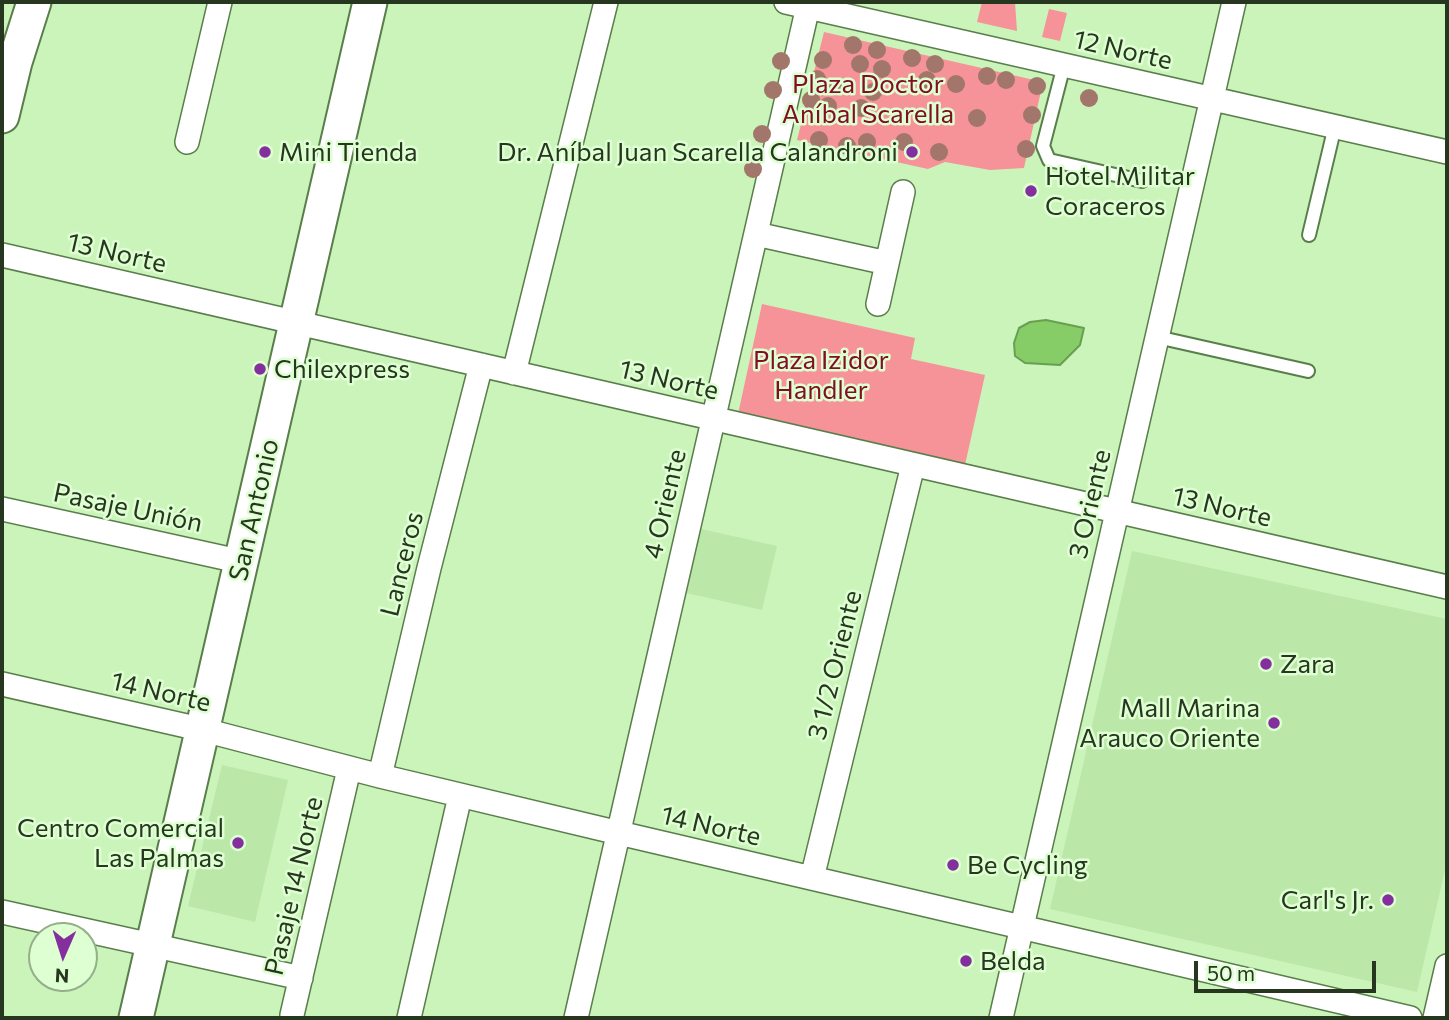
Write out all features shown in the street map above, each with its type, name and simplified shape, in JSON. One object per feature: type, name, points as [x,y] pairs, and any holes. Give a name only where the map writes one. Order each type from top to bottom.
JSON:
[{"type":"main road","points":[[2,116],[34,2]]},
{"type":"main road","name":"San Antonio","points":[[136,1018],[370,2]]},
{"type":"street","points":[[187,142],[220,2]]},
{"type":"street","points":[[514,373],[606,2]]},
{"type":"street","name":"3 Oriente","points":[[1001,1018],[1234,2]]},
{"type":"street","name":"12 Norte","points":[[801,3],[1447,152]]},
{"type":"street","name":"4 Oriente","points":[[576,1018],[756,234],[801,3]]},
{"type":"street","points":[[878,304],[903,192]]},
{"type":"street","points":[[756,234],[887,262]]},
{"type":"street","name":"13 Norte","points":[[2,255],[1447,587]]},
{"type":"street","name":"Lanceros","points":[[380,776],[481,365]]},
{"type":"street","name":"3 1/2 Oriente","points":[[812,878],[913,465]]},
{"type":"street","name":"Pasaje Unión","points":[[2,509],[243,562]]},
{"type":"street","name":"14 Norte","points":[[2,684],[204,730],[460,796],[1410,1018]]},
{"type":"street","name":"Pasaje 14 Norte","points":[[292,1015],[349,769]]},
{"type":"street","points":[[409,1018],[460,796]]},
{"type":"street","points":[[2,912],[301,978]]},
{"type":"street","points":[[1435,1018],[1447,966]]},
{"type":"lane","points":[[1064,65],[1043,146],[1049,160],[1142,181]]},
{"type":"lane","points":[[1309,235],[1335,126]]},
{"type":"lane","points":[[1157,337],[1308,371]]},
{"type":"shaded area","points":[[1046,320],[1084,328],[1080,345],[1060,365],[1025,363],[1015,356],[1014,343],[1019,328],[1030,322]]},
{"type":"shaded area","points":[[697,528],[777,546],[762,610],[682,592]]},
{"type":"shaded area","name":"Mall Marina Arauco Oriente","points":[[1132,551],[1447,619],[1447,861],[1417,992],[1050,909]]},
{"type":"shaded area","name":"Centro Comercial Las Palmas","points":[[222,765],[288,780],[255,922],[188,906]]},
{"type":"green space","points":[[982,2],[1015,2],[1017,31],[977,22]]},
{"type":"green space","points":[[1049,9],[1067,13],[1060,41],[1042,37]]},
{"type":"green space","name":"Plaza Doctor Aníbal Scarella","points":[[824,32],[1043,82],[1024,168],[990,170],[945,162],[928,169],[797,140]]},
{"type":"green space","name":"Plaza Izidor Handler","points":[[762,304],[915,338],[911,359],[985,375],[965,465],[738,414]]},
{"type":"place","name":"Mini Tienda","points":[[265,152]]},
{"type":"place","name":"Dr. Aníbal Juan Scarella Calandroni","points":[[912,152]]},
{"type":"place","name":"Hotel Militar Coraceros","points":[[1031,191]]},
{"type":"place","name":"Chilexpress","points":[[260,369]]},
{"type":"place","name":"Zara","points":[[1266,664]]},
{"type":"place","name":"Mall Marina Arauco Oriente","points":[[1274,723]]},
{"type":"place","name":"Centro Comercial Las Palmas","points":[[238,843]]},
{"type":"place","name":"Be Cycling","points":[[953,865]]},
{"type":"place","name":"Carl's Jr.","points":[[1388,900]]},
{"type":"place","name":"Belda","points":[[966,961]]}]
